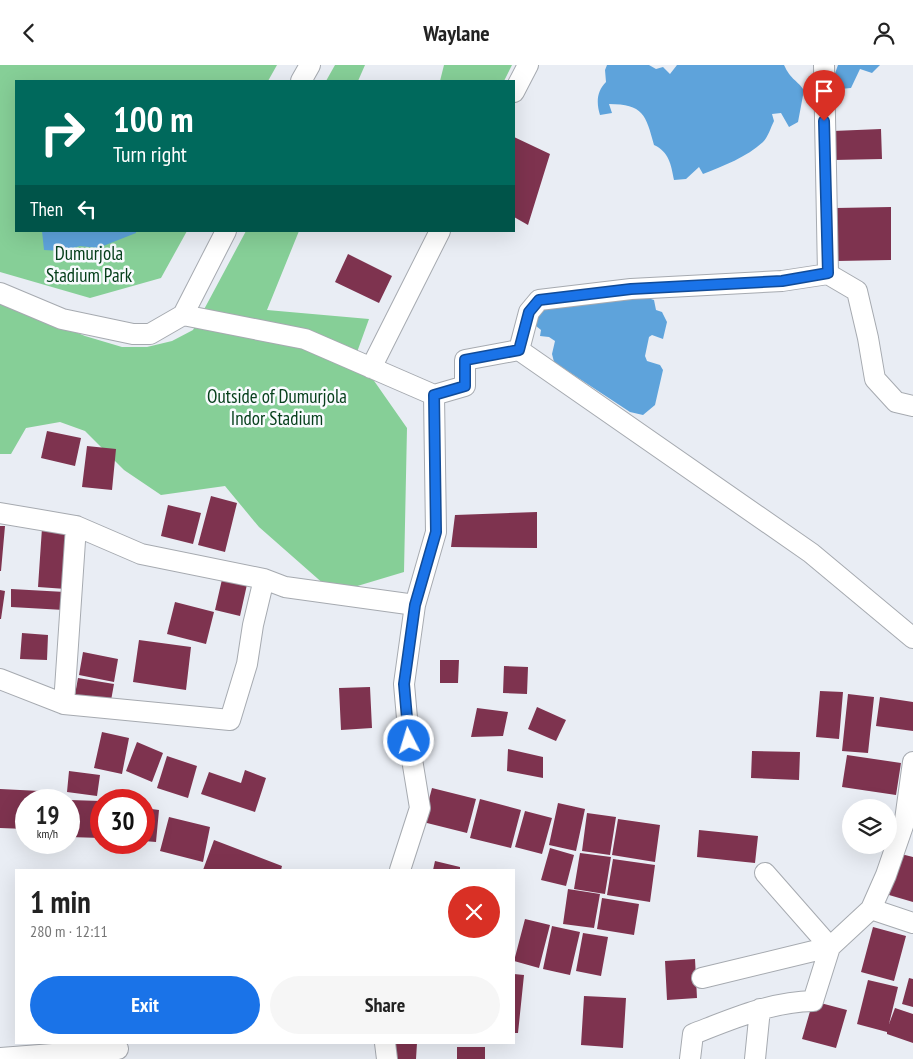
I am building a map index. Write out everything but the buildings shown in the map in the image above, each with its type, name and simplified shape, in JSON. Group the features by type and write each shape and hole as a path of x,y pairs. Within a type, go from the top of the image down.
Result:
{"street":[{"path":"302,80 310,65"},
{"path":"515,90 528,65"},
{"path":"824,65 828,273"},
{"path":"0,293 62,319 133,334 150,334 183,315 225,232"},
{"path":"371,368 439,232"},
{"path":"519,350 529,312 539,300 631,289 782,281 828,273 857,291 875,379 896,401 913,406"},
{"path":"183,315 305,339 434,395 465,386 465,360 519,350 811,553 913,637"},
{"path":"400,869 420,809 409,741 404,684 415,605 436,532 434,395"},
{"path":"0,513 76,526 141,554 264,579 285,587 415,605"},
{"path":"64,705 76,526"},
{"path":"0,679 64,705 230,720 247,664 253,625 264,579"},
{"path":"690,1059 693,1034 760,1009 788,1002 813,1001 830,947 870,909 886,875 905,820 913,761"},
{"path":"765,873 830,947"},
{"path":"870,909 913,923"},
{"path":"702,978 830,947"},
{"path":"755,1059 760,1009"},
{"path":"385,1044 387,1059"},
{"path":"0,1058 118,1050"}],"green space":[{"name":"Dumurjola Stadium Park","path":"0,65 277,65 269,80 15,80 15,232 186,232 161,278 90,298 0,272"},
{"path":"335,65 365,65 358,80 327,80"},
{"path":"444,65 512,65 504,80 440,80"},
{"name":"Outside of Dumurjola Indor Stadium","path":"245,232 299,232 267,310 369,319 356,355 407,428 404,572 334,593 259,527 225,486 161,495 124,470 85,431 60,422 26,428 11,454 0,454 0,300 85,336 122,347 147,347 172,341 193,330"}],"water":[{"path":"607,65 649,65 656,69 663,67 670,74 677,65 784,65 786,70 804,90 798,122 789,127 781,113 772,114 774,121 766,137 763,142 750,152 703,174 699,167 686,179 674,180 668,159 663,151 654,145 648,126 641,113 629,106 609,104 612,113 600,115 598,97 606,82 605,70"},
{"path":"838,65 880,65 872,73 860,69 851,88 829,90"},
{"path":"42,232 136,232 98,248 80,246 63,251 44,250"},
{"path":"645,294 648,298 654,300 656,310 662,312 667,322 663,339 652,335 649,337 645,356 647,361 660,365 663,370 655,405 643,415 630,412 554,362 552,354 555,341 549,337 540,336 541,330 531,322 548,305"}],"route":[{"path":"409,741 404,684 415,605 436,532 434,395 465,386 465,360 490,357 519,350 529,312 539,300 631,289 782,281 828,273 824,121"}]}
